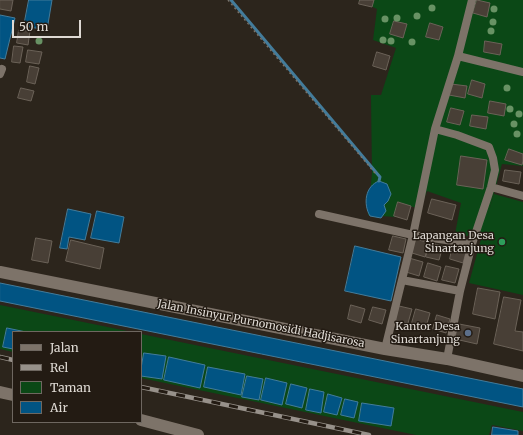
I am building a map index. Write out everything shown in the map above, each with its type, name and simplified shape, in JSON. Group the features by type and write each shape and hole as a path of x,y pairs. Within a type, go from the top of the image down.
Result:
{"street":[{"path":"385,349 413,234 435,129 458,56 472,0"},
{"path":"458,56 523,72"},
{"path":"435,129 490,147 495,170 491,187 472,244 460,291 447,359"},
{"path":"491,187 523,196"},
{"path":"319,214 413,234 472,244"},
{"name":"Jalan Insinyur Purnomosidi Hadjisarosa","path":"0,272 385,349 447,359 523,376"},
{"path":"402,280 460,291"},
{"path":"0,392 12,395"},
{"path":"142,420 198,435"}],"path":[{"path":"228,0 375,173"}],"green space":[{"path":"358,0 523,0 523,166 502,164 487,218 494,194 523,202 523,295 469,283 483,232 454,239 461,203 427,191 420,209 403,204 395,217 368,215 372,173 371,95 381,95 396,48 373,40 377,9"},
{"path":"0,305 127,331 12,331 12,352 0,349"},
{"path":"142,334 523,412 523,431 492,425 489,435 416,435 142,378"}],"water":[{"path":"29,0 52,0 47,30 24,26"},
{"path":"0,15 15,18 5,59 0,58"},
{"path":"379,181 387,184 391,194 388,201 384,205 386,211 381,218 370,216 366,206 368,191 374,183"},
{"path":"68,209 91,214 85,240 69,237 67,249 60,248"},
{"path":"97,211 124,217 119,243 91,238"},
{"path":"355,246 401,257 391,301 345,291"},
{"path":"0,283 523,389 523,407 0,301"},
{"path":"7,328 21,331 12,331 12,349 3,347"},
{"path":"144,353 166,356 162,379 142,376"},
{"path":"169,357 205,365 200,388 164,380"},
{"path":"208,367 245,374 241,395 204,387"},
{"path":"247,376 263,379 259,400 242,397"},
{"path":"266,378 287,383 282,405 261,400"},
{"path":"291,384 307,388 302,408 286,404"},
{"path":"310,389 324,392 321,413 306,410"},
{"path":"328,394 342,398 337,415 324,412"},
{"path":"345,399 358,402 354,418 341,415"},
{"path":"362,403 394,408 391,426 359,421"},
{"path":"493,427 518,431 518,435 492,435"}],"building":[{"path":"0,0 13,0 11,11 0,9"},
{"path":"360,0 374,0 372,7 359,4"},
{"path":"477,0 490,3 487,17 473,13"},
{"path":"394,21 407,24 403,38 390,34"},
{"path":"430,23 443,27 439,40 426,37"},
{"path":"19,30 30,31 28,45 17,43"},
{"path":"485,41 502,44 500,55 484,52"},
{"path":"14,46 23,47 20,63 12,62"},
{"path":"28,50 42,52 39,64 26,62"},
{"path":"377,52 390,56 386,70 373,66"},
{"path":"30,66 39,68 35,84 27,82"},
{"path":"472,80 485,84 482,98 468,94"},
{"path":"451,84 467,86 465,98 449,95"},
{"path":"21,88 34,91 31,101 18,98"},
{"path":"490,101 506,104 504,116 488,113"},
{"path":"451,108 464,111 460,125 447,122"},
{"path":"472,115 488,117 486,129 470,126"},
{"path":"509,149 523,154 522,165 505,160"},
{"path":"461,156 487,160 483,189 457,185"},
{"path":"505,170 521,172 519,184 503,181"},
{"path":"432,199 456,205 452,220 428,213"},
{"path":"398,202 411,206 407,220 394,216"},
{"path":"393,236 406,239 403,253 389,250"},
{"path":"36,238 52,241 48,263 32,260"},
{"path":"416,239 429,243 425,257 412,253"},
{"path":"71,240 104,248 100,269 66,261"},
{"path":"430,243 443,246 439,260 426,257"},
{"path":"453,245 467,249 463,263 450,259"},
{"path":"409,258 423,262 419,276 406,272"},
{"path":"428,263 441,267 437,281 424,277"},
{"path":"446,266 459,269 455,283 442,280"},
{"path":"478,288 500,292 495,319 473,314"},
{"path":"504,297 521,300 515,331 523,332 523,351 494,344"},
{"path":"351,305 365,309 361,323 348,319"},
{"path":"399,306 412,309 408,323 395,320"},
{"path":"373,307 386,310 382,324 369,320"},
{"path":"416,309 430,313 426,327 412,323"},
{"path":"437,315 450,319 446,333 433,329"},
{"name":"Kantor Desa Sinartanjung","path":"459,324 480,328 477,344 455,339"}],"waterway":[{"path":"231,0 380,177 379,181"}],"railway":[{"path":"0,357 12,360"},
{"path":"142,387 369,435"}],"place":[{"name":"Lapangan Desa Sinartanjung","path":"502,242"},
{"name":"Kantor Desa Sinartanjung","path":"468,333"}]}
